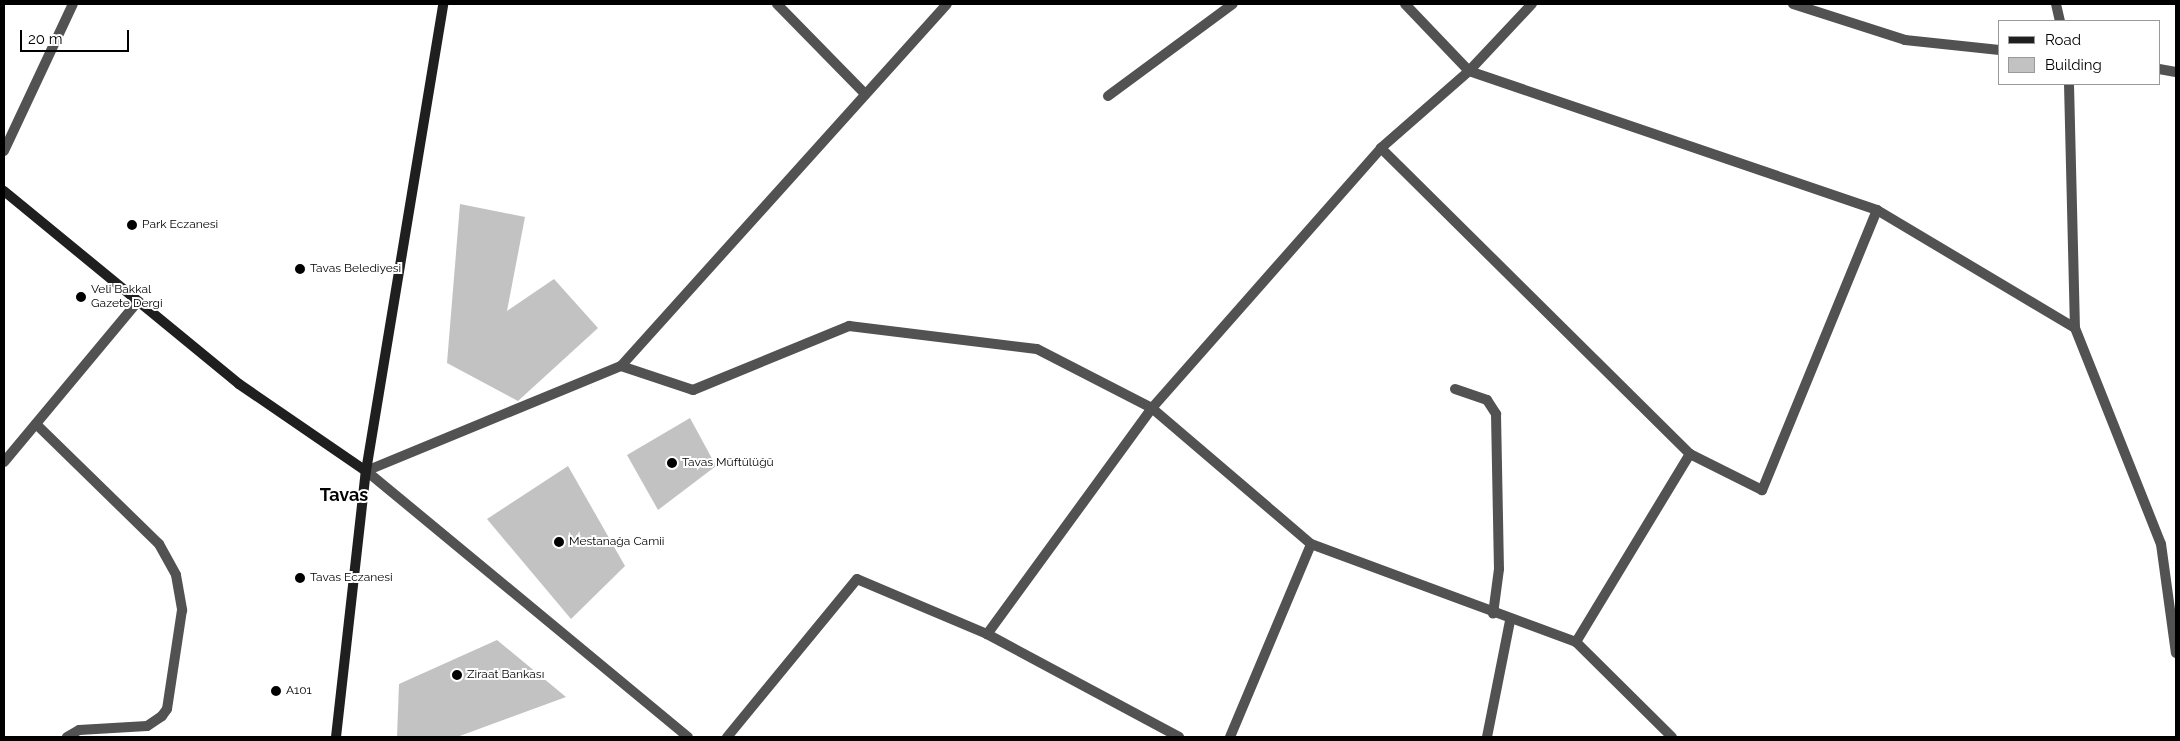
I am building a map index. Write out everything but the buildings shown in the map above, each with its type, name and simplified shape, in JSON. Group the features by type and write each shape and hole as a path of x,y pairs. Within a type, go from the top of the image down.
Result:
{"main road":[{"path":"336,737 366,472 443,4"},
{"path":"4,190 239,384 366,472"}],"street":[{"path":"4,151 72,4"},
{"path":"777,4 866,94"},
{"path":"688,737 366,472 621,366 947,4"},
{"path":"1108,96 1233,4"},
{"path":"1405,4 1469,71 1877,210 2075,328"},
{"path":"988,634 1152,408 1381,148 1469,71 1532,4"},
{"path":"1793,4 1904,40 1998,50"},
{"path":"2056,4 2060,20"},
{"path":"2160,69 2176,72"},
{"path":"2070,85 2075,328 2161,544 2176,653"},
{"path":"1381,148 1690,454 1762,490 1877,210"},
{"path":"4,462 138,301"},
{"path":"621,366 694,390 849,326 1038,349 1152,408 1311,544 1510,621 1576,642 1672,737"},
{"path":"1455,389 1487,400 1496,414 1500,569 1493,614"},
{"path":"36,424 159,544 176,575 182,610 167,709 162,716 148,726 79,730 67,737"},
{"path":"1576,642 1690,454"},
{"path":"1230,737 1311,544"},
{"path":"727,737 858,579 988,634 1180,737"},
{"path":"1487,737 1510,621"}],"place":[{"name":"Park Eczanesi","path":"132,225"},
{"name":"Tavas Belediyesi","path":"300,269"},
{"name":"Veli Bakkal Gazete Dergi","path":"81,297"},
{"name":"Tavas Müftülüğü","path":"672,463"},
{"name":"Mestanağa Camii","path":"559,542"},
{"name":"Tavas Eczanesi","path":"300,578"},
{"name":"Ziraat Bankası","path":"457,675"},
{"name":"A101","path":"276,691"}],"district":[{"name":"Tavas","path":"344,495"}]}
